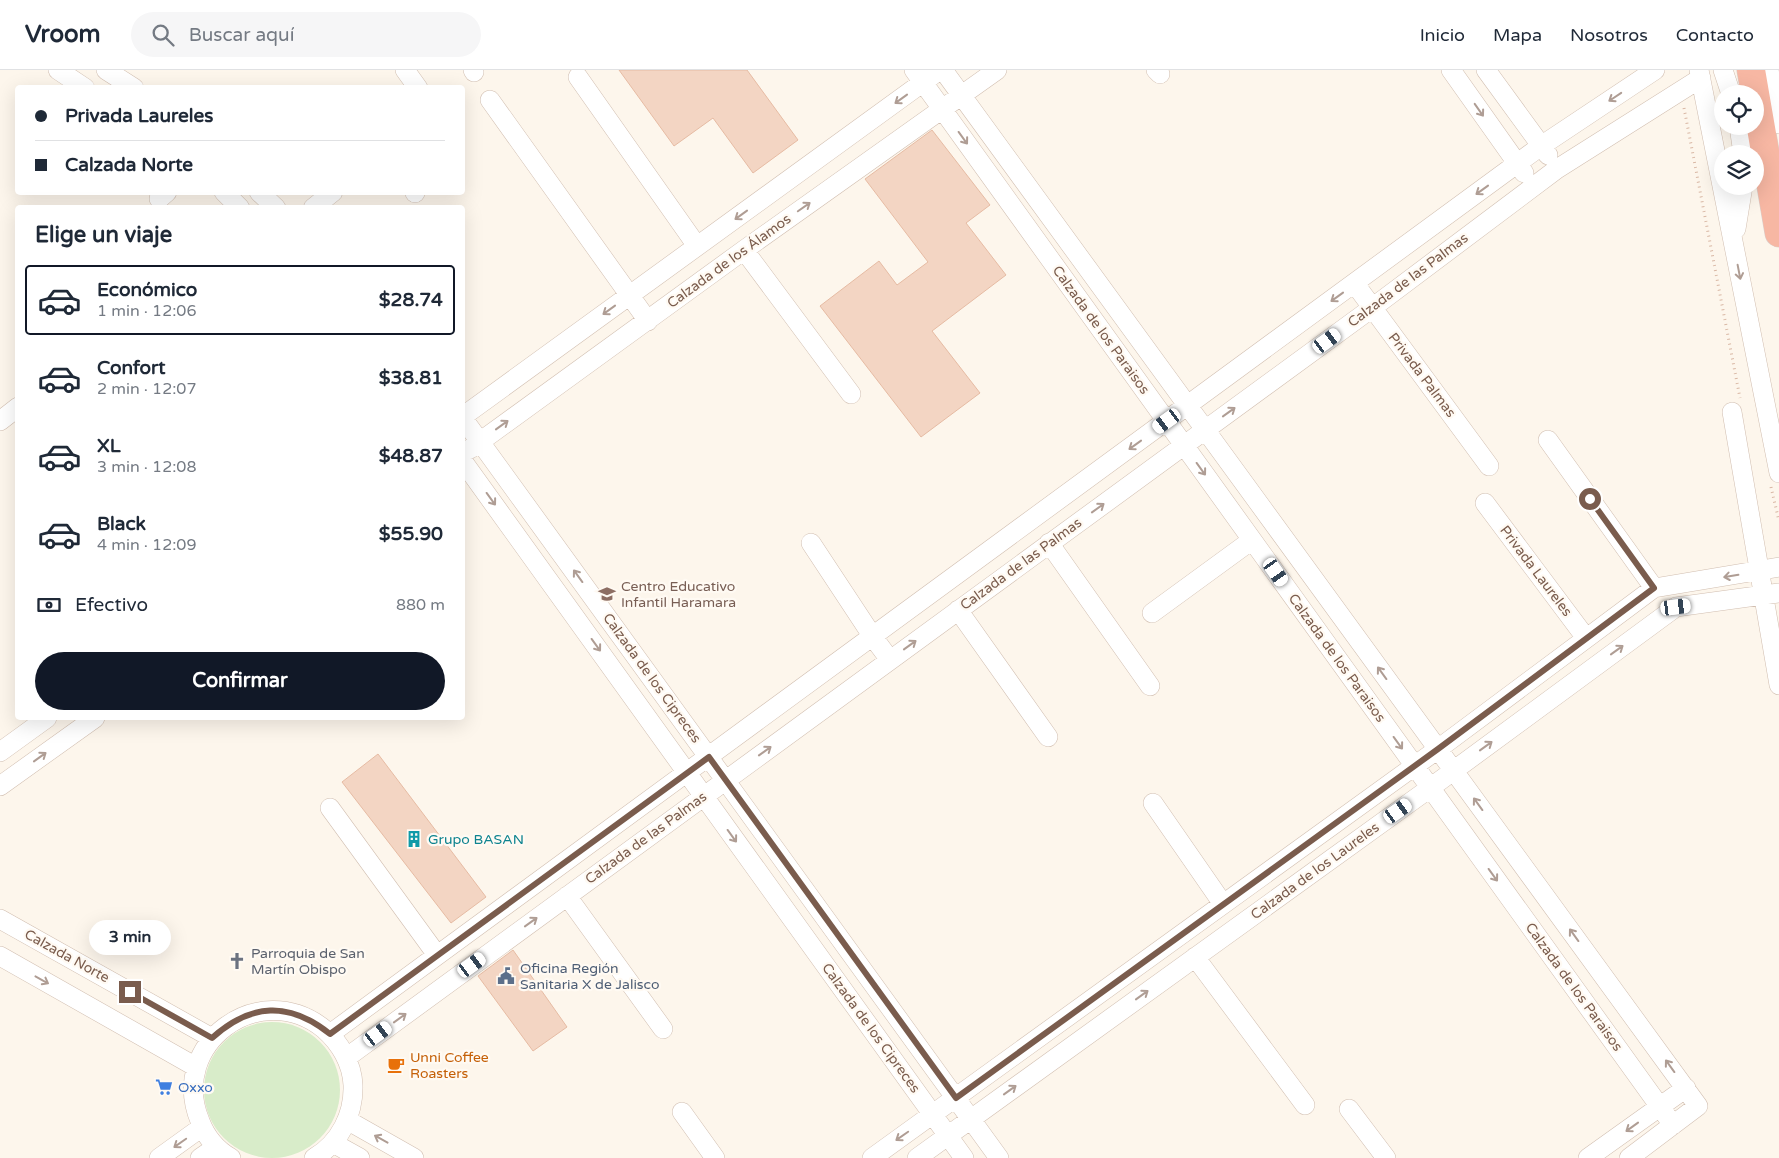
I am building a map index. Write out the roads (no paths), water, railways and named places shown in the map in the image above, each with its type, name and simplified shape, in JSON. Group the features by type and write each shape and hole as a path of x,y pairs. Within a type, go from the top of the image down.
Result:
{"highway":[{"path":"1751,70 1779,233"}],"street":[{"path":"58,70 80,85"},
{"path":"106,70 129,85"},
{"path":"405,70 416,85"},
{"path":"465,415 697,246 919,76 942,70"},
{"name":"Calzada de los Paraisos","path":"919,76 1673,1125 1698,1106 1686,1088 942,70"},
{"name":"Calzada de los Álamos","path":"465,452 997,70"},
{"path":"1451,70 1533,187"},
{"path":"1486,70 1557,169"},
{"name":"Calzada de las Palmas","path":"330,1034 1541,146 1655,70"},
{"path":"1724,70 1728,85"},
{"path":"1768,70 1779,124"},
{"path":"1700,74 1779,473"},
{"name":"Calzada de las Palmas","path":"346,1058 1372,308 1557,169 1681,91 1700,74"},
{"path":"578,77 697,246"},
{"path":"490,100 648,320"},
{"path":"227,195 237,205"},
{"path":"262,195 273,205"},
{"path":"316,205 329,195"},
{"path":"1734,243 1742,195"},
{"path":"744,250 851,394"},
{"name":"Privada Palmas","path":"1355,284 1489,466"},
{"path":"0,421 15,409"},
{"path":"1737,409 1759,572 1772,595 1779,686"},
{"name":"Calzada de los Cipreces","path":"465,421 999,1158"},
{"path":"1548,440 1654,588"},
{"name":"Calzada de los Cipreces","path":"465,464 964,1158"},
{"name":"Privada Laureles","path":"1485,503 1586,638"},
{"path":"1152,613 1252,540"},
{"path":"811,543 890,660"},
{"path":"1049,543 1150,686"},
{"name":"Calzada de los Laureles","path":"872,1158 1438,749 1654,588 1759,572 1779,567"},
{"name":"Calzada de los Laureles","path":"917,1158 1430,788 1676,607 1772,595"},
{"path":"958,610 1048,737"},
{"path":"0,752 44,720"},
{"path":"0,786 92,720"},
{"path":"1153,803 1223,904"},
{"path":"330,808 437,955"},
{"path":"1253,882 1270,903"},
{"path":"566,896 663,1029"},
{"name":"Calzada Norte","path":"0,919 212,1038"},
{"path":"0,956 196,1067"},
{"path":"1195,957 1305,1105"},
{"path":"231,1158 216,1146 202,1127 196,1113 193,1098 193,1082 196,1067 212,1038 226,1025 242,1016 261,1011 280,1010 298,1014 315,1022 330,1034 339,1045 351,1070 353,1095 347,1120 333,1143 314,1158"},
{"path":"1588,1158 1686,1088"},
{"path":"1349,1109 1386,1158"},
{"path":"682,1112 715,1158"},
{"path":"347,1120 414,1158"},
{"path":"1635,1156 1673,1125"},
{"path":"159,1158 202,1127"},
{"path":"333,1143 360,1158"},
{"path":"200,1158 216,1146"}],"place":[{"name":"Centro Educativo Infantil Haramara","path":"607,594"},
{"name":"Grupo BASAN","path":"414,839"},
{"name":"Parroquia de San Martín Obispo","path":"237,961"},
{"name":"Oficina Región Sanitaria X de Jalisco","path":"506,976"},
{"name":"Unni Coffee Roasters","path":"396,1065"},
{"name":"Oxxo","path":"164,1087"}]}
